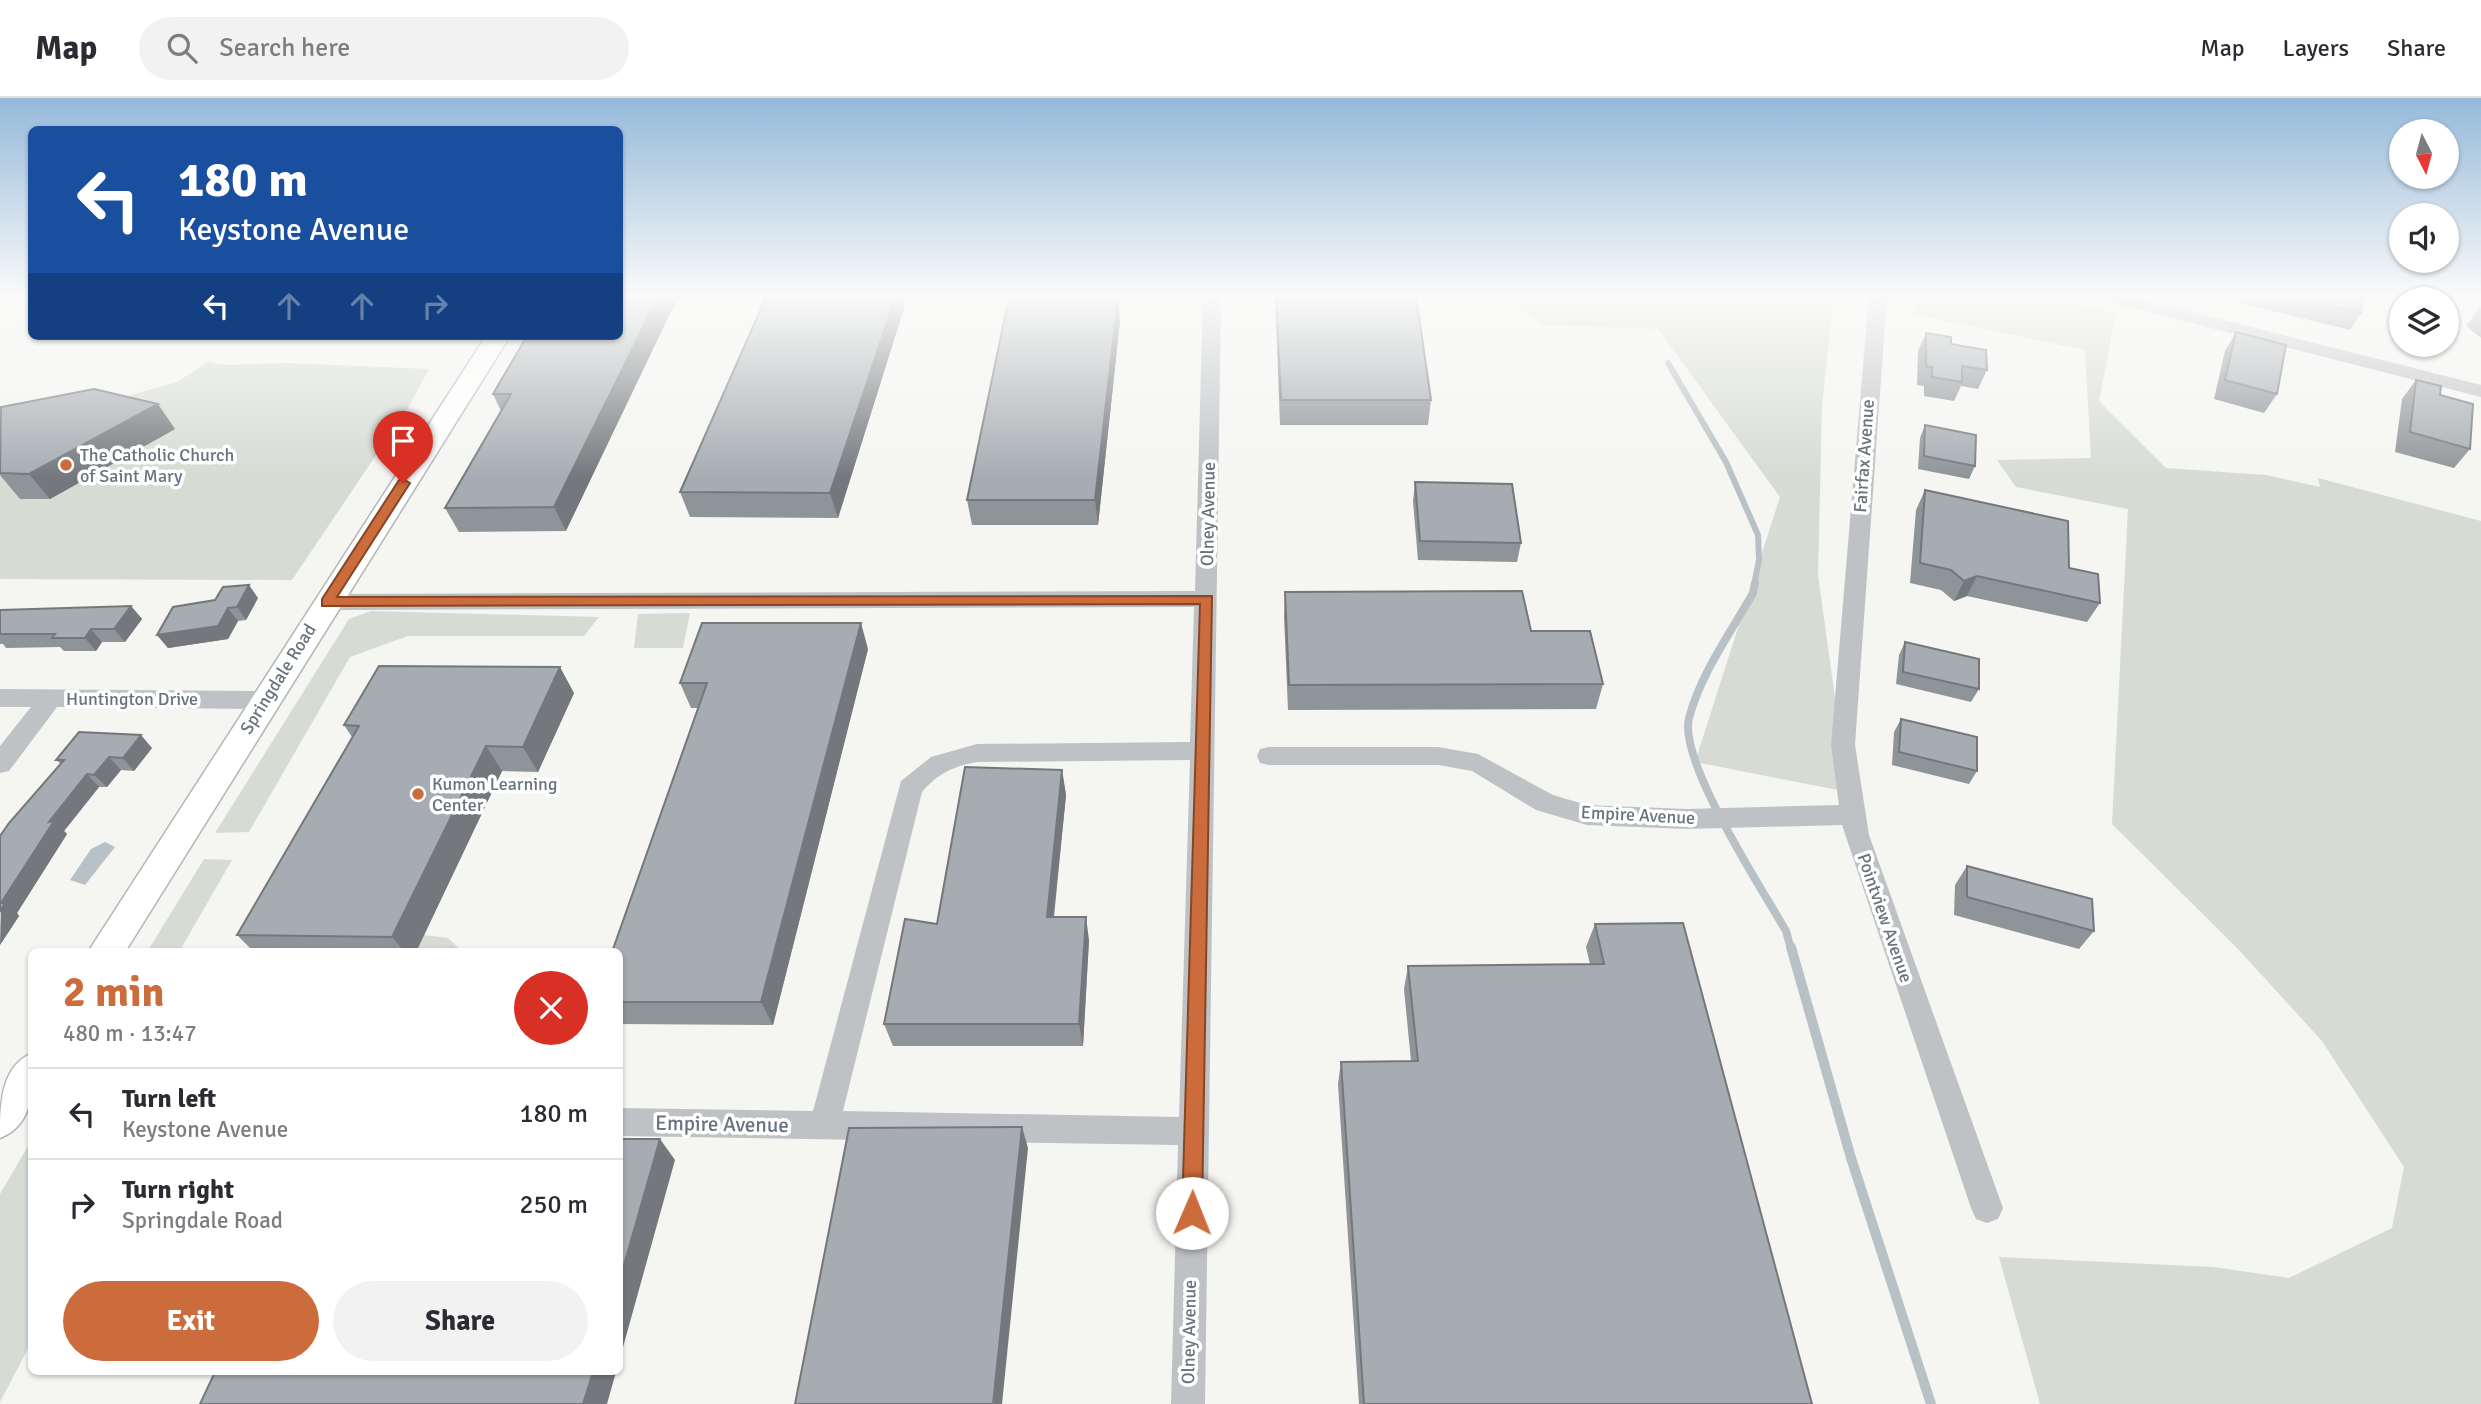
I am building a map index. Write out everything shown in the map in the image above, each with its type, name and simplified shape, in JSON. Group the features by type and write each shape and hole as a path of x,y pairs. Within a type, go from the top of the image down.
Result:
{"main road":[{"name":"Springdale Road","path":"109,948 485,356"},
{"path":"12,1115 28,1079"}],"street":[{"name":"Olney Avenue","path":"1188,1404 1211,356"},
{"name":"Fairfax Avenue","path":"1852,618 1873,356"},
{"path":"2343,356 2481,391"},
{"path":"327,602 1207,599"},
{"name":"Pointview Avenue","path":"1852,618 1843,745 1851,816 1987,1208"},
{"name":"Huntington Drive","path":"0,698 264,700"},
{"path":"0,764 50,699"},
{"path":"825,1124 910,788 922,773 960,755 977,753 1203,751"},
{"name":"Empire Avenue","path":"1269,756 1438,756 1478,763 1545,803 1587,815 1687,819 1851,816"},
{"name":"Empire Avenue","path":"623,1122 1194,1131"}],"shaded area":[{"path":"1678,356 1827,356 1822,405 1818,575 1848,792 1695,762 1780,497"},
{"path":"2085,356 2108,356 2099,401 2166,468 2266,475 2320,487 2318,478 2481,521 2481,1404 2040,1404 1999,1257 2213,1267 2289,1278 2392,1228 2404,1167 2322,1041 2238,949 2112,824 2128,509 2016,487 1997,460 2091,458"},
{"path":"208,362 226,365 286,363 429,369 409,406 292,580 0,579 0,406 95,405 177,382"},
{"path":"371,611 599,617 584,636 408,636 350,657 249,832 215,833 349,619"},
{"path":"690,613 683,648 634,648 638,614"},
{"path":"105,842 115,847 85,885 70,880 91,849"},
{"path":"204,859 232,860 181,948 149,948"},
{"path":"424,935 448,938 459,948 418,948"},
{"path":"28,1146 28,1349 0,1402 0,1194"}],"building":[{"path":"515,356 629,356 554,507 445,508 511,394 493,394"},
{"path":"740,356 876,356 830,493 680,492"},
{"path":"997,356 1111,356 1095,500 967,500"},
{"path":"1279,356 1425,356 1431,400 1281,400"},
{"path":"1926,356 1986,356 1987,370 1962,366 1962,382 1932,377 1932,367 1926,366"},
{"path":"2231,356 2284,356 2277,394 2225,380"},
{"path":"2416,380 2441,386 2440,395 2473,404 2470,449 2410,432"},
{"path":"94,389 158,404 29,474 0,473 1,407"},
{"path":"1925,425 1976,435 1975,466 1924,456"},
{"path":"1415,482 1512,484 1521,543 1420,541"},
{"path":"1925,490 2068,521 2069,568 2098,574 2100,603 1977,576 1964,581 1951,570 1920,563"},
{"path":"249,585 237,607 228,608 218,626 157,635 173,607 215,600 223,587"},
{"path":"1522,591 1531,631 1590,631 1603,684 1289,685 1285,592"},
{"path":"131,606 114,629 91,629 85,638 52,638 55,634 0,634 0,610"},
{"path":"702,623 861,623 761,1002 623,1002 623,948 613,948 707,683 680,683"},
{"path":"1905,642 1979,659 1979,689 1903,672"},
{"path":"379,666 560,667 523,747 486,746 392,937 237,935 359,726 344,725"},
{"path":"1901,719 1977,737 1977,771 1899,752"},
{"path":"79,732 141,735 123,758 109,757 94,775 87,774 49,822 54,821 1,903 5,903 0,911 0,836 64,760 56,760"},
{"path":"965,767 1062,770 1047,917 1086,917 1079,1024 884,1024 905,919 937,924"},
{"path":"1967,866 2092,899 2094,931 1967,897"},
{"path":"1683,923 1812,1404 1364,1404 1341,1062 1418,1061 1408,966 1604,964 1595,924"},
{"path":"1022,1127 993,1404 795,1404 849,1128"},
{"path":"623,1139 660,1139 623,1268"},
{"path":"214,1375 592,1375 583,1404 200,1404"}],"waterway":[{"path":"1668,363 1726,462 1758,535 1759,560 1754,585"},
{"path":"1755,583 1753,593 1717,653 1694,701 1689,718 1689,738 1696,764 1724,825 1786,931 1791,949"},
{"path":"1791,947 1851,1158 1931,1404"}],"place":[{"name":"The Catholic Church of Saint Mary","path":"66,465"},
{"name":"Kumon Learning Center","path":"418,794"}],"route":[{"path":"403,483 327,602 1207,599 1192,1213"}]}
